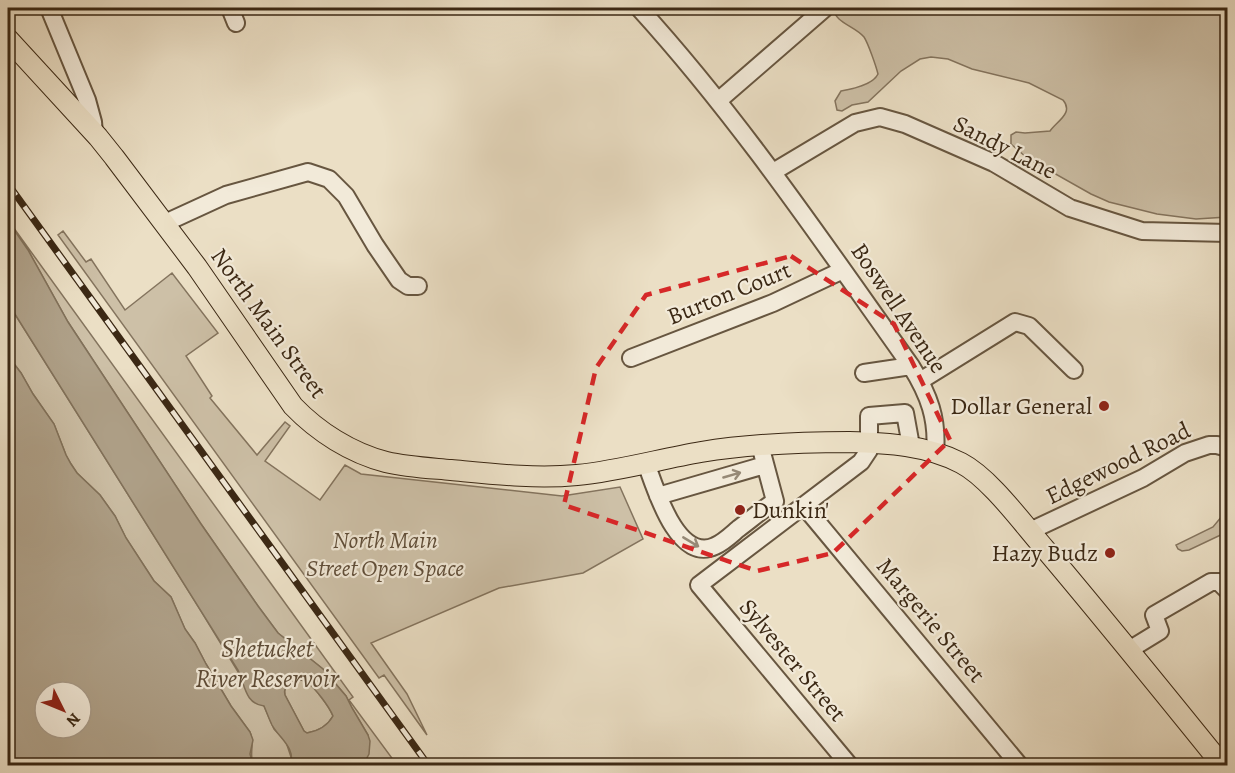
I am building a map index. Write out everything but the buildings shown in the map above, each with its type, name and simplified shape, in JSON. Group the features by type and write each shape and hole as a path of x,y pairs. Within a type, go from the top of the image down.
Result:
{"main road":[{"name":"North Main Street","path":"8,39 94,133 165,223 293,406 315,426 346,446 370,457 399,465 510,475 548,476 577,475 699,452 801,442 900,444 935,453"},
{"path":"935,453 963,464 994,491 1030,531 1223,765"}],"street":[{"path":"49,8 87,100 94,133"},
{"name":"Boswell Avenue","path":"639,8 718,101 773,172 918,378 936,424 935,453"},
{"path":"718,101 824,9"},
{"name":"Sandy Lane","path":"773,172 855,123 880,117 905,124 994,163 1070,208 1142,231 1227,234"},
{"path":"165,223 226,195 308,172 329,179 346,196 399,280 408,286 418,286"},
{"name":"Burton Court","path":"631,358 773,303 843,270"},
{"path":"864,373 918,378 1015,322 1029,326 1074,370"},
{"path":"911,446 905,413 918,378"},
{"path":"804,506 861,462 869,450 869,416 905,413"},
{"path":"646,463 664,512 686,542 705,548 724,540 775,501 760,445"},
{"name":"Edgewood Road","path":"1030,531 1143,478 1185,453 1209,445 1227,448"},
{"path":"658,496 765,465"},
{"name":"Sylvester Street","path":"804,506 699,585 850,765"},
{"name":"Margerie Street","path":"804,506 1020,765"},
{"path":"1129,650 1160,631 1154,615 1210,582 1219,582 1227,591"}],"highlighted area":[{"path":"791,256 894,324 950,440 833,553 757,571 564,505 596,368 646,295"}],"green space":[{"path":"833,8 1227,8 1227,217 1196,219 1157,214 1109,202 1027,158 1011,144 1011,135 1016,132 1050,131 1066,113 1067,109 1063,100 1029,83 972,69 948,59 931,57 920,59 901,71 868,102 852,105 842,111 837,110 835,101 841,91 867,84 878,74 864,37 841,21"},
{"path":"8,220 353,697 349,700 397,765 363,765 367,760 368,735 346,696 323,669 278,633 258,606 68,322 28,250"},
{"name":"North Main Street Open Space","path":"63,231 86,262 91,259 125,310 172,273 218,333 186,356 212,396 210,398 257,455 285,422 290,426 265,461 320,500 345,465 361,474 562,496 620,487 643,539 583,573 499,588 371,643 407,694 427,735 384,675 379,678 58,235"},
{"path":"8,303 243,680 264,706 274,729 286,742 292,760 291,765 253,765 250,732 231,706 185,629 171,597 154,581 100,495 77,473 66,455 54,424 8,356"},
{"path":"1227,510 1227,532 1189,550 1178,549 1176,545 1213,527"},
{"path":"296,680 307,682 325,702 333,716 315,731 307,733 304,731 285,695 287,685"}],"water":[{"name":"Shetucket River Reservoir","path":"8,221 28,250 68,322 258,606 278,633 323,669 346,696 370,741 369,754 363,765 291,765 289,748 272,725 264,706 249,698 238,670 8,303","holes":["298,680 305,681 314,688 333,716 315,731 307,733 304,731 285,695 287,685"]},
{"name":"Shetucket River Reservoir","path":"8,356 54,424 66,455 77,473 100,495 154,581 171,597 185,629 231,706 250,732 253,740 250,754 253,765 8,765"}],"railway":[{"path":"8,184 429,766"}],"place":[{"name":"Dollar General","path":"1104,406"},
{"name":"Dunkin'","path":"740,510"},
{"name":"Hazy Budz","path":"1110,553"}]}
